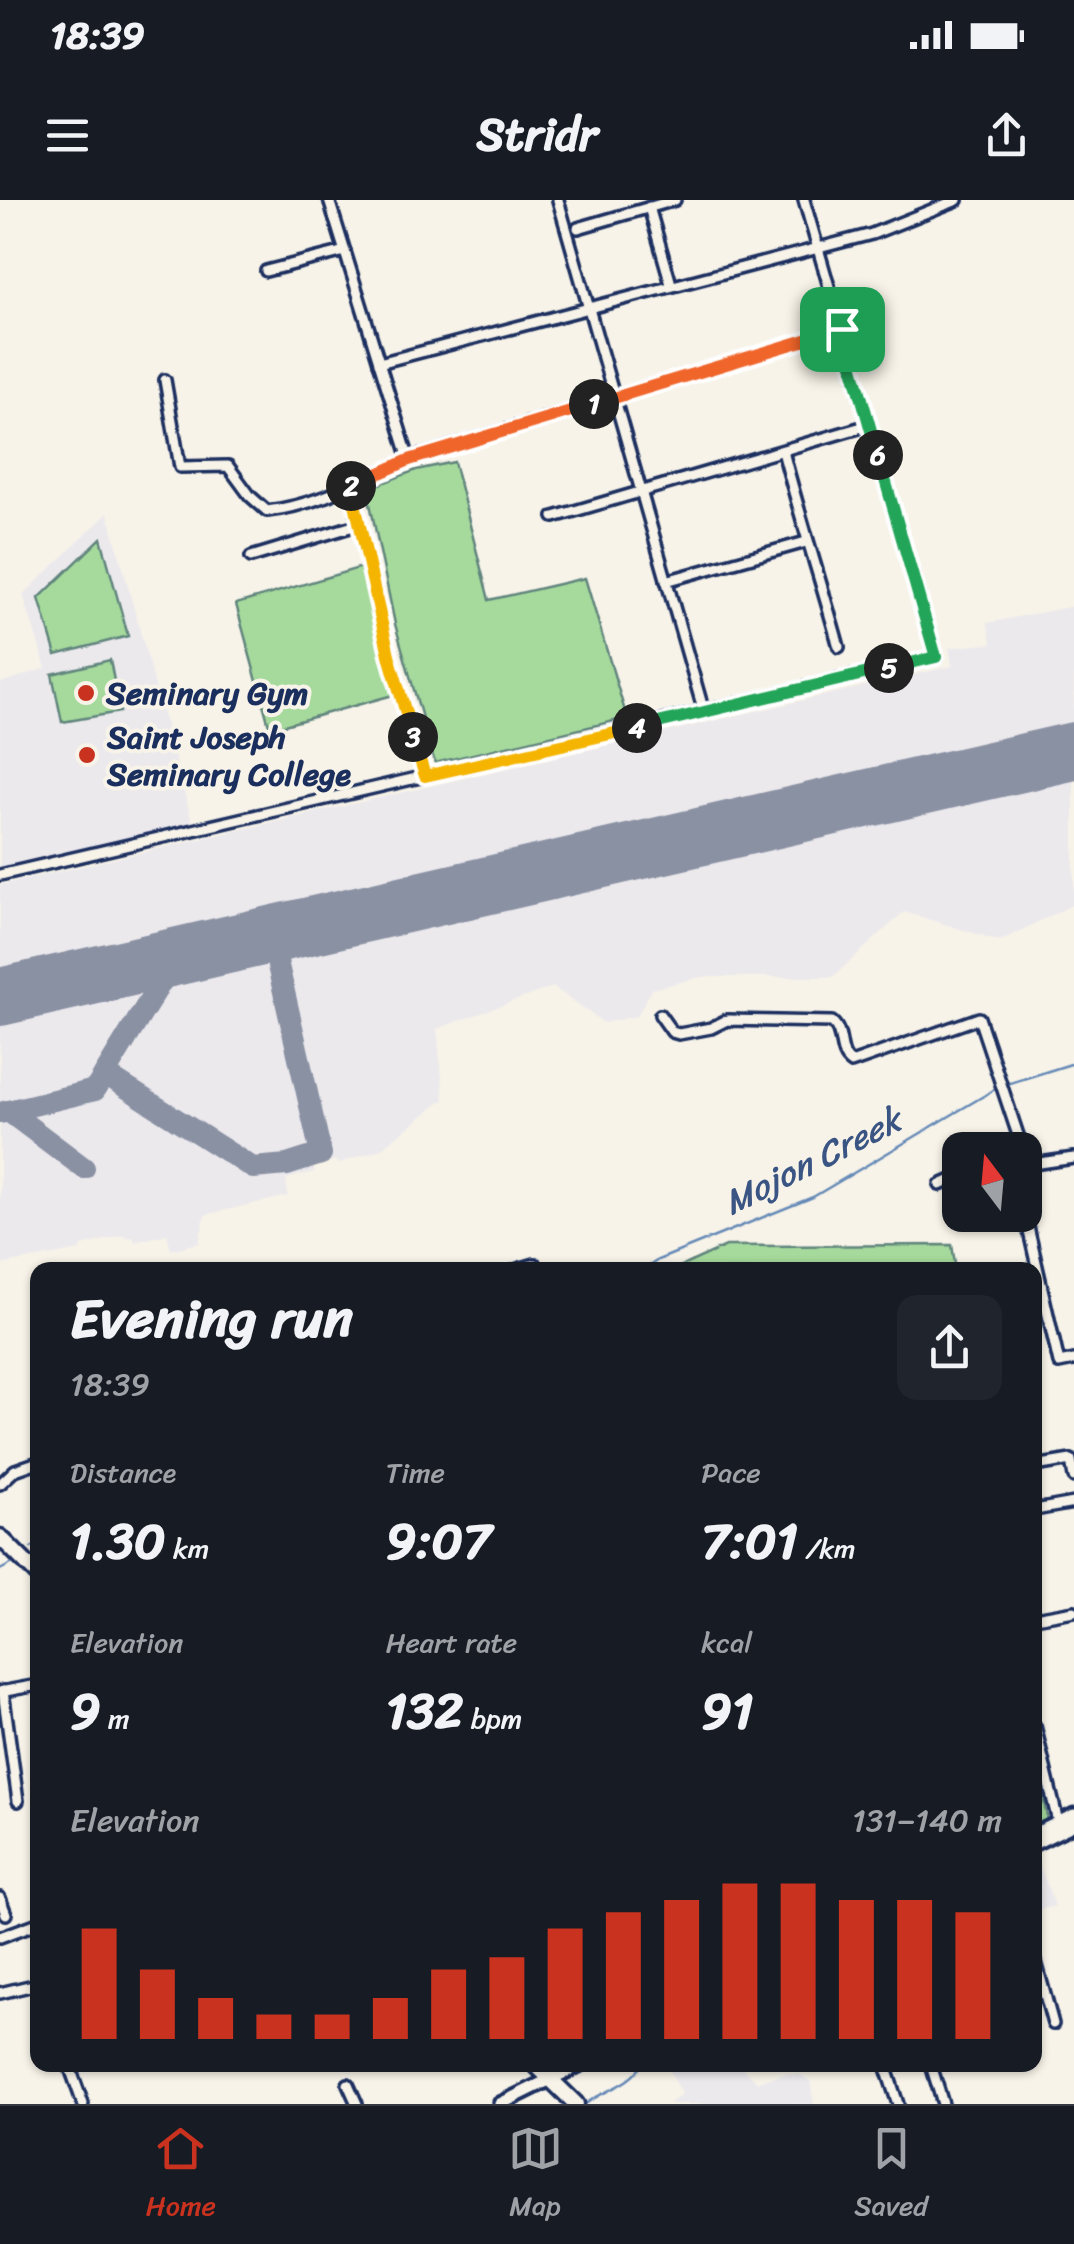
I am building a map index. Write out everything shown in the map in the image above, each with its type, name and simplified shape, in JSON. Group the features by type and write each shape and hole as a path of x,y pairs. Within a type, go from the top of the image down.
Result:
{"highway":[{"path":"0,1537 30,1568"},
{"path":"543,2072 576,2104"}],"main road":[{"path":"1042,1838 1074,1815"},
{"path":"1042,1832 1074,1824"},
{"path":"500,2104 564,2072"}],"street":[{"path":"329,200 409,460"},
{"path":"558,200 704,712"},
{"path":"578,228 674,200"},
{"path":"0,876 936,657 804,200"},
{"path":"379,363 872,234 957,200"},
{"path":"649,208 670,284"},
{"path":"266,271 345,251"},
{"path":"165,380 180,467 228,466 250,496 268,511 324,499 409,460 842,329"},
{"path":"554,517 869,425"},
{"path":"783,451 838,647"},
{"path":"350,484 390,659 425,776"},
{"path":"251,557 360,524"},
{"path":"666,581 806,542"},
{"path":"660,1016 678,1034 712,1028 727,1020 832,1022 838,1029 843,1054 851,1062 980,1018 1017,1132"},
{"path":"1042,1162 1074,1158"},
{"path":"1029,1232 1036,1262"},
{"path":"1042,1288 1059,1363 1074,1360"},
{"path":"1042,1465 1070,1460 1074,1477"},
{"path":"0,1484 15,1470 30,1465"},
{"path":"1042,1509 1074,1504"},
{"path":"1042,1617 1074,1611"},
{"path":"18,1801 2,1692 30,1687"},
{"path":"1042,1755 1059,1827"},
{"path":"0,1898 6,1914"},
{"path":"0,1936 30,1926"},
{"path":"1042,1985 1052,2024"},
{"path":"0,1994 30,1986"},
{"path":"72,2072 83,2104"},
{"path":"887,2072 898,2104"},
{"path":"932,2072 943,2104"},
{"path":"348,2084 358,2104"}],"shaded area":[{"name":"Saint Joseph Seminary College","path":"108,513 194,828 0,874 0,683 46,668 23,595"},
{"path":"1074,606 1074,904 1000,941 904,912 833,977 701,977 652,989 637,1016 604,1023 553,987 437,1029 444,1099 381,1149 338,1164 336,1160 313,1166 314,1172 286,1179 288,1196 205,1215 199,1243 171,1250 167,1234 135,1242 125,1235 82,1246 80,1250 0,1265 0,885 952,666 949,648 992,643 987,623"},
{"path":"1042,1872 1055,1906 1042,1909"},
{"path":"670,2072 747,2072 757,2082 785,2074 801,2075 810,2081 814,2104 669,2104 682,2094"}],"green space":[{"path":"454,462 489,600 585,578 627,718 435,763 395,624 367,489 416,470"},
{"path":"101,538 128,636 56,655 39,598"},
{"path":"362,567 393,695 270,729 236,604"},
{"name":"Seminary Gym","path":"110,660 120,712 62,722 52,674"},
{"path":"952,1245 955,1262 691,1262 726,1246"},
{"path":"1042,1792 1048,1822 1042,1825"}],"waterway":[{"name":"Mojon Creek","path":"1007,1084 1074,1063"},
{"name":"Mojon Creek","path":"655,1262 813,1197 997,1088"},
{"name":"Mojon Creek","path":"0,1570 15,1562"},
{"path":"587,2103 637,2072"}],"taxiway":[{"path":"105,1074 253,1168 287,1165 321,1154 271,935"},
{"path":"0,1113 95,1090 177,956"},
{"path":"8,1111 84,1168"}],"runway":[{"path":"0,997 1074,751"}],"place":[{"name":"Seminary Gym","path":"86,693"},
{"name":"Saint Joseph Seminary College","path":"87,755"}],"route":[{"path":"842,329 936,657 425,776 390,659 350,484 409,460 842,329"}]}
